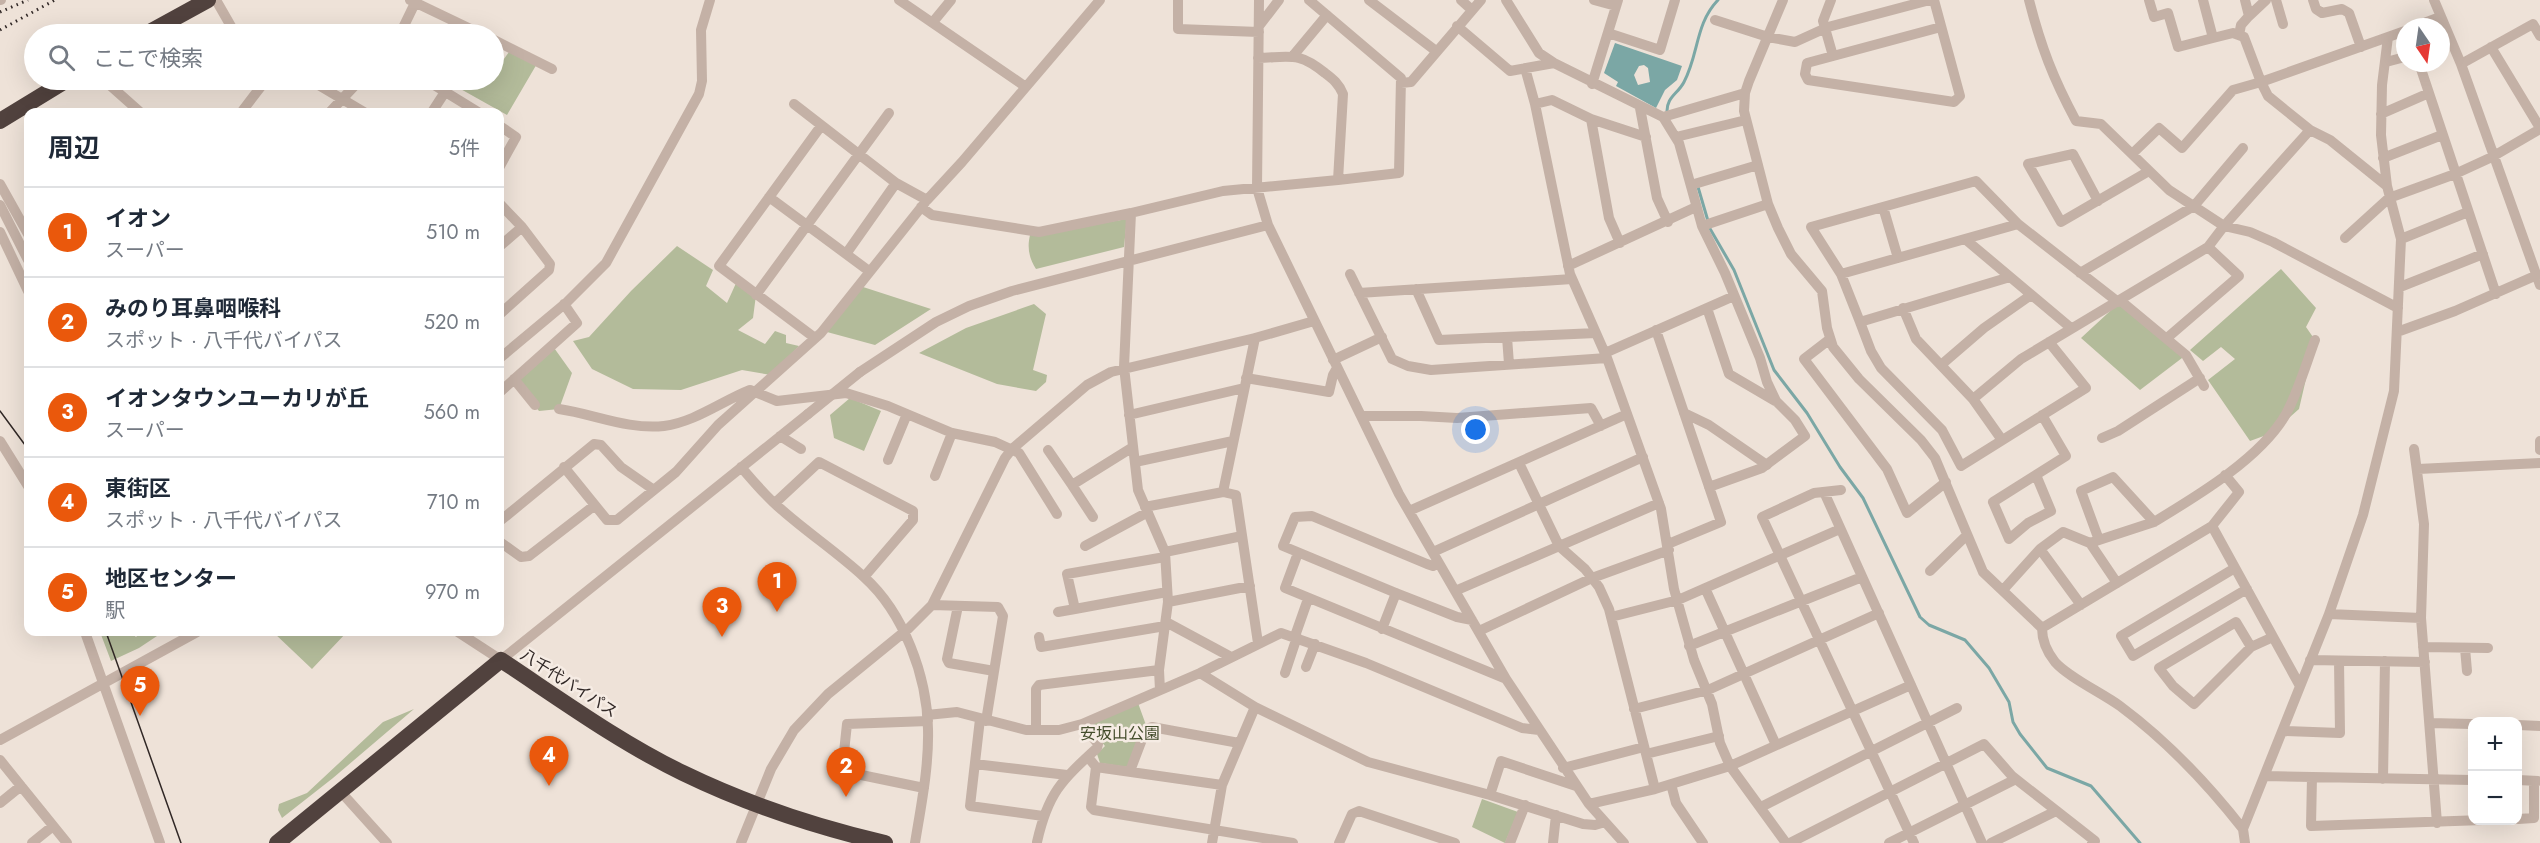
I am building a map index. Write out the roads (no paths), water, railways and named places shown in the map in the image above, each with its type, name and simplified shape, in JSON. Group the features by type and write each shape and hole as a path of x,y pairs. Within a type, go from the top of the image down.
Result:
{"highway":[{"path":"164,24 208,0"},
{"path":"0,121 51,90"},
{"name":"八千代バイパス","path":"278,843 501,660 624,741 683,773 757,805 854,836 885,843"}],"street":[{"path":"216,0 232,24"},
{"path":"504,355 564,304 606,263 699,94 702,81 701,30 710,0"},
{"path":"899,0 1026,87"},
{"path":"933,22 951,0"},
{"path":"564,467 607,520 617,520 676,472 718,425 756,392 771,375 815,338 924,203 1100,0"},
{"path":"1178,0 1178,28 1259,29"},
{"path":"1259,0 1257,188 1268,225 1409,511 1455,591 1506,679 1563,768 1589,804 1624,843"},
{"path":"1259,29 1279,0"},
{"path":"794,104 924,203 932,215 1039,232 1223,191 1399,173 1401,78 1309,0"},
{"path":"1369,0 1436,51"},
{"path":"1461,0 1472,10"},
{"path":"1401,83 1411,82 1481,0"},
{"path":"1506,0 1539,53 1592,84 1663,117 1676,137 1702,226 1734,296 1776,401"},
{"path":"1592,84 1617,3 1594,0"},
{"path":"1608,33 1660,50 1675,0"},
{"path":"1783,0 1745,93 1746,120 1768,204 1791,254 1822,291 1833,347 1859,379 1921,440 1935,458 1983,572 2042,628"},
{"path":"1831,0 1823,21 1833,56"},
{"path":"1715,20 1768,37 1795,42 1825,29 1932,0 1941,27 1960,96 1954,102 1808,80 1805,74 1807,63 1941,27"},
{"path":"2029,0 2053,78 2076,121 2101,124 2169,190 2224,226 2250,232 2272,242 2398,308"},
{"path":"2149,0 2154,17 2168,13 2178,47 2233,33 2244,37 2268,96 2310,130 2330,140 2386,186"},
{"path":"2203,0 2213,38"},
{"path":"2245,0 2249,16"},
{"path":"2239,35 2241,25 2266,0"},
{"path":"2276,0 2283,24"},
{"path":"2313,0 2316,9 2322,13 2342,9 2349,13 2361,47"},
{"path":"2434,0 2440,17"},
{"path":"404,24 413,1 460,24"},
{"path":"1292,57 1327,15"},
{"path":"2461,64 2533,24 2540,36"},
{"path":"1457,26 1510,71 1554,63"},
{"path":"2132,154 2159,128 2182,148 2233,90 2396,34"},
{"path":"2243,828 2266,776 2329,615 2362,514 2394,391 2401,239 2386,186 2383,158 2381,114 2388,37"},
{"path":"504,45 552,69"},
{"path":"2345,238 2389,198 2455,174 2492,157 2540,129 2491,47"},
{"path":"2397,332 2496,294 2538,273 2492,157 2461,64 2450,51"},
{"path":"1258,58 1308,59 1340,85 1343,94 1338,180"},
{"path":"2386,62 2396,59"},
{"path":"1525,69 1535,104 1568,266 1606,356 1659,503 1669,547 1674,589 1689,646 1708,690 1719,736 1730,766 1788,843 1984,744 1992,756 2016,779 2095,841 2092,843"},
{"path":"2422,72 2496,294"},
{"path":"115,90 136,108"},
{"path":"245,108 258,90"},
{"path":"327,90 358,108"},
{"path":"334,108 351,90"},
{"path":"442,90 471,108"},
{"path":"435,108 445,92"},
{"path":"1663,117 1745,93"},
{"path":"2381,114 2429,93"},
{"path":"1535,104 1552,100 1591,119 1646,137"},
{"path":"1640,108 1657,198 1668,222"},
{"path":"756,296 889,113"},
{"path":"1591,119 1609,218 1620,243"},
{"path":"1676,137 1746,120"},
{"path":"815,338 719,266 821,126"},
{"path":"504,128 516,136 504,158"},
{"path":"1973,399 2021,359 2208,247 2310,130"},
{"path":"2383,158 2442,135"},
{"path":"2080,273 2194,206 2243,148"},
{"path":"2098,201 2073,154 2028,164 2061,222 2098,201 2149,171"},
{"path":"1691,186 1758,165"},
{"path":"2049,342 2086,388 1961,466 1942,430 1881,368 1871,351 1841,274 1811,227 1976,181 2018,224 2167,338 2186,355 2202,382 2102,438"},
{"path":"846,254 896,183"},
{"path":"0,184 24,227"},
{"path":"769,197 869,271"},
{"path":"1702,226 1768,204"},
{"path":"0,205 24,252"},
{"path":"1568,266 1668,222 1696,207"},
{"path":"1883,207 1898,258"},
{"path":"504,208 522,227 550,264 549,270 504,310"},
{"path":"2401,239 2468,212"},
{"path":"1131,213 1124,367 1138,490 1165,555 1167,597 1160,690"},
{"path":"1841,274 2018,224"},
{"path":"464,636 501,660 860,372 936,322 969,306 1012,291 1268,225"},
{"path":"504,243 522,227"},
{"path":"0,232 24,283"},
{"path":"1965,239 2071,328"},
{"path":"2167,338 2239,276 2208,247"},
{"path":"2400,286 2483,254"},
{"path":"1350,274 1392,359 1408,366 1431,369 1606,356 1656,330 1734,296"},
{"path":"1860,322 2010,277"},
{"path":"1359,293 1572,279"},
{"path":"1416,289 1439,340 1596,333"},
{"path":"1941,365 1984,328 2031,295"},
{"path":"504,389 577,324 564,304"},
{"path":"1707,308 1729,374 1776,401 1795,420 1805,436 1767,465 1709,487"},
{"path":"1903,308 1916,339 1973,399 2002,440"},
{"path":"741,843 771,769 794,730 828,694 904,632 932,605 1005,458 1012,449 1087,385 1124,367 1255,338 1314,321"},
{"path":"1479,631 1592,578 1669,547 1721,522 1656,330"},
{"path":"1129,415 1245,383 1329,392 1335,364 1382,337"},
{"path":"1507,337 1509,364"},
{"path":"1223,492 1255,338"},
{"path":"1830,339 1804,359 1887,469 1907,513 1946,482"},
{"path":"2003,590 2040,549 2063,532 2094,541 2154,522 2200,494 2225,475 2265,441 2286,414 2315,340"},
{"path":"514,380 535,405"},
{"path":"559,409 581,412 617,423 666,426 696,415 747,391 777,400 846,393 907,414 952,433 995,442 1019,453 1057,514"},
{"path":"1361,416 1457,418 1591,408 1601,426"},
{"path":"1684,413 1709,425 1767,465"},
{"path":"888,460 907,414"},
{"path":"1409,511 1627,414"},
{"path":"2036,475 2050,511 2028,523 2009,539 1993,502 2066,456 2042,415"},
{"path":"935,476 952,433"},
{"path":"780,436 801,449"},
{"path":"0,441 24,480"},
{"path":"1135,462 1233,441"},
{"path":"2540,441 2540,450"},
{"path":"504,518 594,444 601,445 621,466 654,490"},
{"path":"1072,485 1133,447"},
{"path":"2414,449 2424,524 2421,618 2437,823"},
{"path":"1048,450 1093,517"},
{"path":"1433,552 1643,457"},
{"path":"775,503 819,462 913,511 913,520 864,577"},
{"path":"1519,462 1559,546 1592,578 1599,588 1611,617 1654,789"},
{"path":"2418,469 2540,464"},
{"path":"741,467 775,503 864,577 884,599 904,632 920,677 927,718 924,788 915,843"},
{"path":"2042,628 2212,526 2239,492 2225,475"},
{"path":"2117,583 2094,541 2081,491 2113,477 2154,522"},
{"path":"1841,490 1814,493 1762,517 1912,838"},
{"path":"1085,546 1146,509 1223,492 1236,495 1258,643"},
{"path":"1824,492 1982,843"},
{"path":"1455,591 1659,503"},
{"path":"504,545 521,557 529,556 595,505"},
{"path":"1439,563 1433,566 1427,564 1312,516 1295,517 1284,546 1396,593 1457,617 1472,620"},
{"path":"2212,526 2300,686"},
{"path":"1611,617 1678,600 1840,529"},
{"path":"1075,609 1067,574 1165,555 1242,536"},
{"path":"1930,571 1967,536"},
{"path":"2040,549 2081,605"},
{"path":"1298,553 1285,588 1506,679"},
{"path":"2235,568 2121,636 2133,656 2247,589"},
{"path":"1689,646 1862,578"},
{"path":"1058,612 1250,586"},
{"path":"1705,588 1776,745"},
{"path":"1382,629 1396,593"},
{"path":"1285,673 1308,598"},
{"path":"932,605 998,608 1003,616 975,764 970,806 1043,816"},
{"path":"958,606 949,663 994,671"},
{"path":"1634,709 1708,690 1879,613"},
{"path":"2329,615 2421,618"},
{"path":"2251,647 2235,622 2159,668 2173,686 2194,704 2251,647 2273,637"},
{"path":"1038,637 1041,647 1166,624 1231,657"},
{"path":"2042,628 2042,639 2056,663 2119,705 2170,747 2223,803 2243,828 2245,843"},
{"path":"924,788 842,771 847,724 927,718 957,712 1018,729 1059,730 1082,723 1200,673 1281,633 1366,663 1522,728 1539,730"},
{"path":"86,636 160,843"},
{"path":"0,740 190,636"},
{"path":"1306,667 1315,644"},
{"path":"2423,647 2488,648"},
{"path":"2465,648 2467,671"},
{"path":"2310,660 2425,662"},
{"path":"2283,731 2340,733 2339,661"},
{"path":"2383,779 2385,661"},
{"path":"1036,729 1035,689 1039,686 1160,670"},
{"path":"1200,673 1255,707 1368,762 1589,825 1605,822"},
{"path":"1589,804 1654,789 1730,766 1911,685"},
{"path":"1212,843 1222,785 1255,707"},
{"path":"1761,807 1958,708"},
{"path":"1037,842 1043,816 1067,775 1097,748 1098,744 1082,723"},
{"path":"2430,723 2468,724"},
{"path":"2522,725 2540,726"},
{"path":"1130,771 1146,729 1152,727 1239,743"},
{"path":"1563,768 1719,736"},
{"path":"1088,757 1096,767 1222,785"},
{"path":"0,759 67,843"},
{"path":"1490,795 1501,761 1576,786"},
{"path":"975,764 1067,775"},
{"path":"1096,767 1091,807 1094,810 1293,843"},
{"path":"2266,776 2468,780"},
{"path":"2312,777 2311,826 2468,821"},
{"path":"1889,843 1912,838 1965,805 2016,779"},
{"path":"2522,780 2537,781 2534,818 2522,819"},
{"path":"1671,784 1677,803 1703,843"},
{"path":"0,803 21,786"},
{"path":"341,792 387,843"},
{"path":"1510,843 1525,806"},
{"path":"1339,843 1352,814 1359,811 1455,843"},
{"path":"1991,843 2056,811"},
{"path":"1553,843 1556,815"},
{"path":"32,843 53,826"}],"water":[{"path":"1615,43 1682,66 1677,80 1665,90 1656,108 1616,86 1618,82 1604,73","holes":["1644,65 1648,68 1650,82 1638,85 1634,75 1639,66"]}],"waterway":[{"path":"1667,113 1670,99 1682,86 1689,71 1705,19 1718,0"},
{"path":"1698,187 1708,221"},
{"path":"1709,227 1734,270 1774,370 1807,413 1840,467 1863,498 1920,617 1929,625 1965,640 1989,668 2009,702 2013,722 2047,768 2091,786 2140,843"}],"tram line":[{"path":"0,411 24,444"},
{"path":"107,636 181,843"}],"railway":[{"path":"0,12 28,0"},
{"path":"0,30 55,0"}],"place":[{"name":"イオン","path":"777,612"},
{"name":"イオンタウンユーカリが丘","path":"722,637"},
{"name":"地区センター","path":"140,716"},
{"name":"東街区","path":"549,786"},
{"name":"みのり耳鼻咽喉科","path":"846,797"}],"park label":[{"name":"安坂山公園","path":"1120,733"}]}
